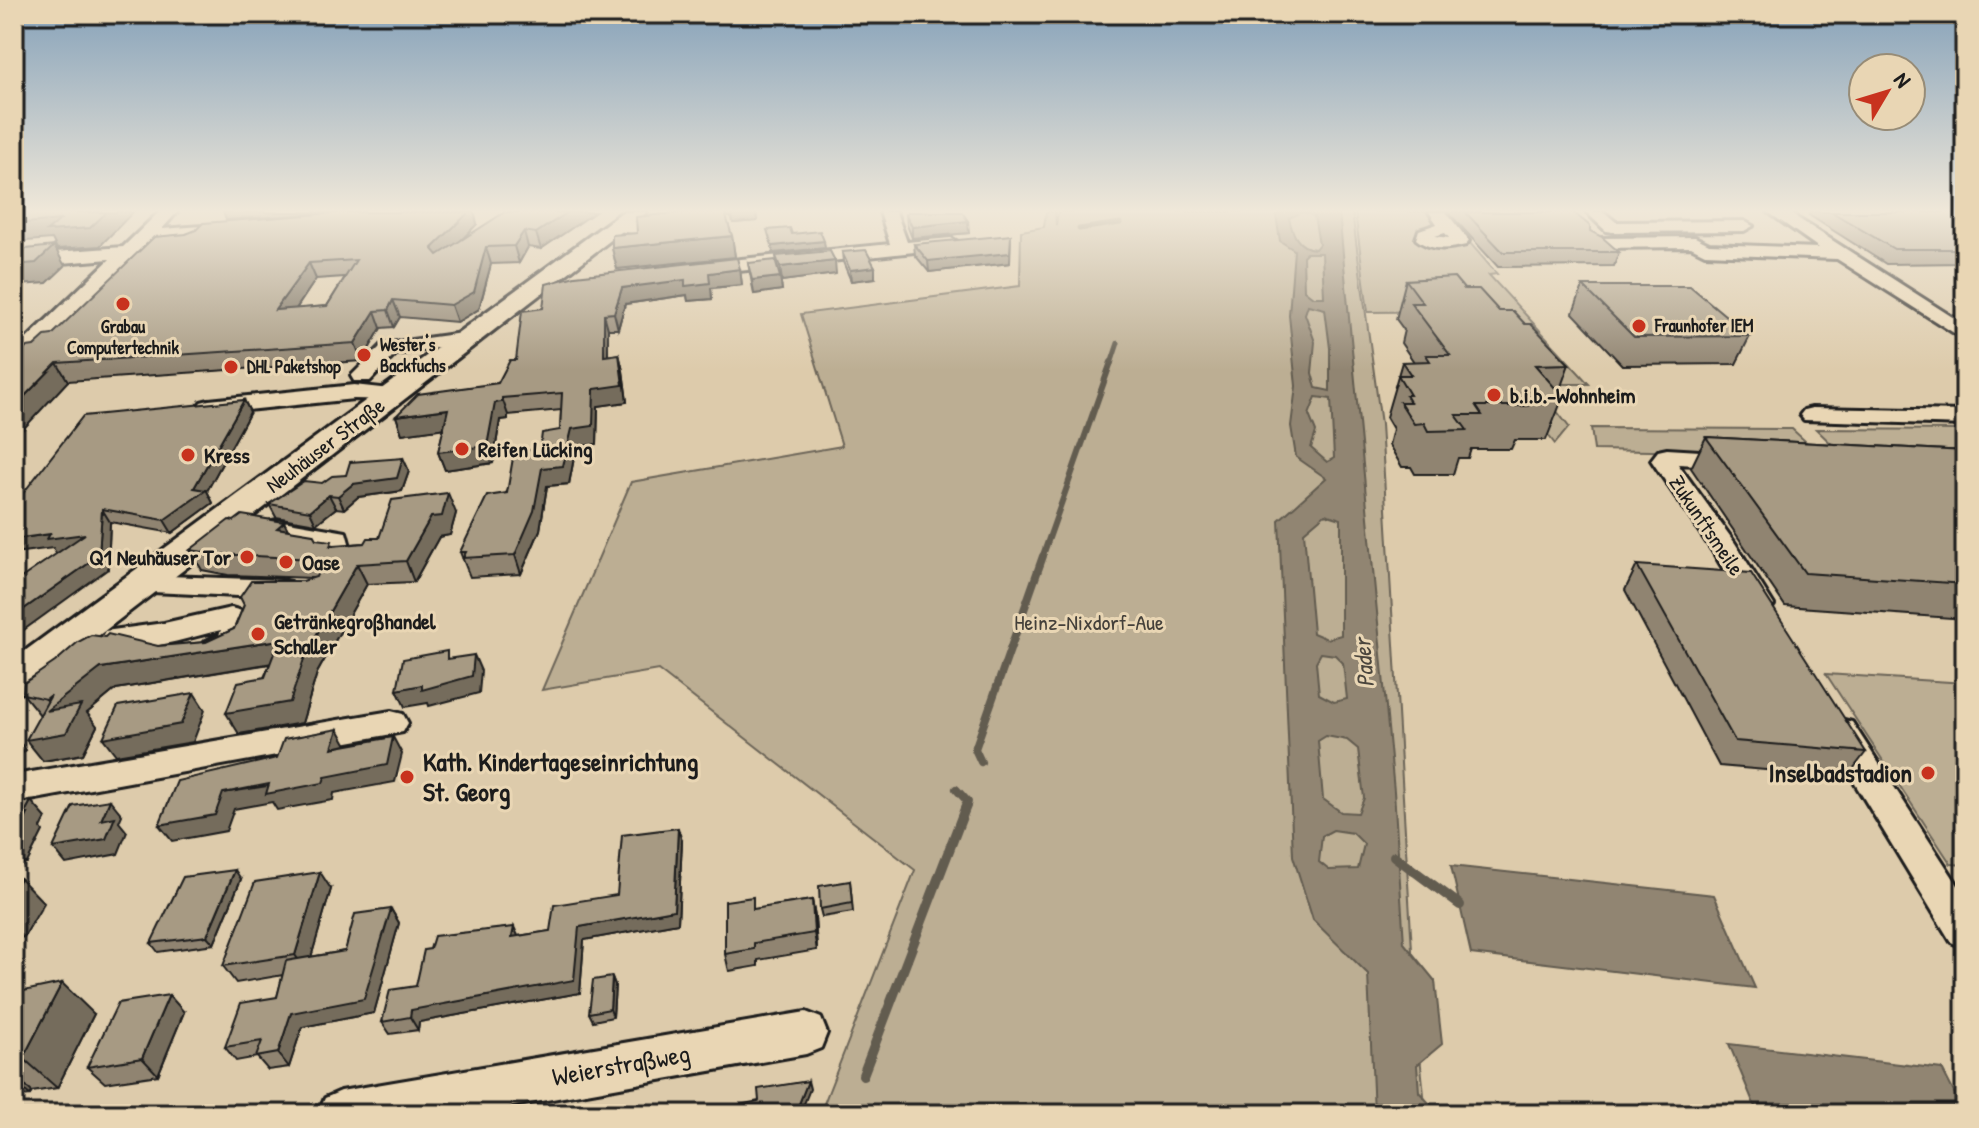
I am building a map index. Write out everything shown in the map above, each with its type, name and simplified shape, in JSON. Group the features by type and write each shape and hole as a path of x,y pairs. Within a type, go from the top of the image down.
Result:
{"main road":[{"name":"Neuhäuser Straße","path":"14,680 566,265"}],"street":[{"path":"14,363 115,265"},
{"path":"685,271 744,265"},
{"path":"1857,265 1965,334"},
{"path":"538,286 580,282"},
{"path":"362,376 390,348 469,338"},
{"path":"192,409 354,392 391,395"},
{"path":"1812,415 1965,418"},
{"name":"Zukunftsmeile","path":"1757,461 1667,456 1663,460 1725,549 1776,633"},
{"path":"225,520 336,538 337,550"},
{"path":"140,584 221,589 314,589"},
{"path":"78,631 116,638"},
{"path":"1826,710 1965,930"},
{"path":"14,789 391,723"},
{"path":"14,778 95,764"},
{"name":"Weierstraßweg","path":"341,1114 806,1033"}],"green space":[{"name":"Heinz-Nixdorf-Aue","path":"1020,265 1359,265 1381,424 1416,1018 1426,1114 820,1114 915,870 658,670 542,690 631,482 842,446 801,314 1020,286"},
{"path":"1362,265 1489,265 1497,274 1489,275 1589,384 1536,384 1569,427 1555,444 1541,426 1479,311 1368,312"},
{"path":"1591,428 1792,429 1819,454 1594,450"},
{"path":"1816,429 1965,430 1965,457 1842,454"},
{"name":"Inselbadstadion","path":"1826,674 1965,683 1965,865 1951,864"}],"water":[{"name":"Pader","path":"1293,265 1303,265 1304,290 1313,297 1324,297 1323,265 1344,265 1394,791 1404,943 1435,981 1442,1044 1417,1065 1419,1092 1439,1114 1374,1114 1368,974 1313,920 1293,856 1279,520 1326,478 1296,457 1291,426 1296,386 1289,315","holes":["1308,305 1325,309 1330,348 1330,391 1316,388 1312,373 1315,342 1305,314","1316,397 1331,399 1334,458 1327,462 1311,448 1316,432 1309,415","1325,514 1341,519 1341,635 1327,639 1313,633 1304,532","1321,653 1335,655 1343,663 1347,699 1334,702 1319,694 1316,662","1326,736 1347,740 1358,749 1364,798 1358,813 1341,812 1323,799 1318,741","1333,830 1353,833 1364,844 1358,869 1329,870 1319,862 1322,836"]},
{"path":"1451,866 1714,895 1755,988 1471,954"},
{"path":"1729,1044 1942,1069 1965,1114 1758,1114"}],"building":[{"path":"125,265 308,265 275,310 327,306 353,265 481,265 474,292 451,305 393,300 388,310 375,311 355,343 57,363 14,407 14,359 27,347 52,335"},
{"path":"677,265 739,265 740,269 709,273 710,283 685,286 685,280 622,288 614,313 604,314 604,356 619,354 623,385 594,389 593,426 572,429 563,466 542,468 534,511 515,555 463,558 466,552 460,552 487,496 507,493 514,452 540,449 542,433 560,430 562,393 502,398 502,402 495,403 487,446 438,452 448,409 396,416 418,394 498,383 510,360 516,360 522,311 543,308 546,284 575,276"},
{"path":"748,265 776,265 780,277 752,280"},
{"path":"848,265 875,267 850,270"},
{"path":"1454,277 1464,289 1479,289 1499,311 1513,311 1525,324 1531,324 1569,364 1535,365 1563,397 1520,397 1527,406 1476,406 1482,415 1456,415 1467,430 1428,431 1424,423 1414,424 1400,402 1410,402 1406,395 1410,395 1398,375 1411,375 1402,362 1430,361 1426,355 1450,355 1411,303 1423,303 1406,280"},
{"path":"1583,286 1690,286 1750,336 1634,337"},
{"path":"244,400 194,488 206,490 164,520 102,509 99,556 14,616 14,583 85,534 47,539 50,534 14,539 14,505 83,416"},
{"path":"1706,437 1965,451 1965,584 1805,573"},
{"path":"403,458 397,478 353,484 338,496 329,495 310,511 269,504 304,481 322,483 332,476 346,475 350,462"},
{"path":"448,493 442,516 431,517 406,561 357,564 306,653 290,702 226,713 238,682 265,677 279,640 101,668 46,711 81,705 66,733 26,740 51,695 46,699 23,694 24,683 78,642 91,635 105,637 108,634 158,646 206,642 234,629 244,605 240,597 251,581 303,581 316,577 320,567 314,559 190,550 229,520 234,521 242,515 284,522 277,528 313,534 316,539 332,541 330,546 365,543 368,538 379,538 392,500"},
{"path":"1637,565 1751,573 1866,752 1735,741"},
{"path":"447,651 447,659 474,655 472,676 422,690 422,685 397,690 403,659"},
{"path":"194,693 181,724 103,738 118,706"},
{"path":"338,729 332,748 393,737 387,765 325,777 323,783 266,794 269,784 223,793 215,815 159,825 177,781 277,758 284,739"},
{"path":"110,800 101,820 115,817 106,839 53,848 73,806"},
{"path":"31,801 24,814 28,814 14,841 14,804"},
{"path":"678,828 674,910 579,927 574,980 411,1010 410,1017 382,1022 390,990 416,986 424,950 430,949 434,936 514,927 512,937 550,931 554,905 617,895 622,835"},
{"path":"235,870 207,936 151,943 183,877"},
{"path":"320,872 295,955 223,966 255,882"},
{"path":"850,881 852,903 820,909 819,886"},
{"path":"753,897 753,909 812,900 814,933 754,943 754,949 725,954 725,901"},
{"path":"391,909 364,999 291,1013 278,1053 256,1057 262,1041 225,1047 241,1003 277,997 286,961 345,951 355,914"},
{"path":"612,977 610,1009 589,1013 593,980"},
{"path":"62,983 23,1058 14,1059 14,993"},
{"path":"169,995 142,1058 87,1067 118,1003"},
{"path":"808,1081 795,1114 718,1114 719,1109 759,1101 758,1089"}],"waterway":[{"path":"1111,364 1118,343"},
{"path":"1042,558 1111,362"},
{"path":"981,762 975,749 1043,556"},
{"path":"956,789 968,802 966,808"},
{"path":"863,1075 966,806"},
{"path":"1394,856 1460,905"}],"place":[{"name":"Grabau Computertechnik","path":"123,304"},
{"name":"Fraunhofer IEM","path":"1639,326"},
{"name":"Wester's Backfuchs","path":"364,355"},
{"name":"DHL Paketshop","path":"231,367"},
{"name":"b.i.b.-Wohnheim","path":"1494,395"},
{"name":"Reifen Lücking","path":"462,449"},
{"name":"Kress","path":"188,455"},
{"name":"Q1 Neuhäuser Tor","path":"247,557"},
{"name":"Oase","path":"286,562"},
{"name":"Getränkegroßhandel Schaller","path":"258,634"},
{"name":"Inselbadstadion","path":"1928,773"},
{"name":"Kath. Kindertageseinrichtung St. Georg","path":"407,777"}]}
